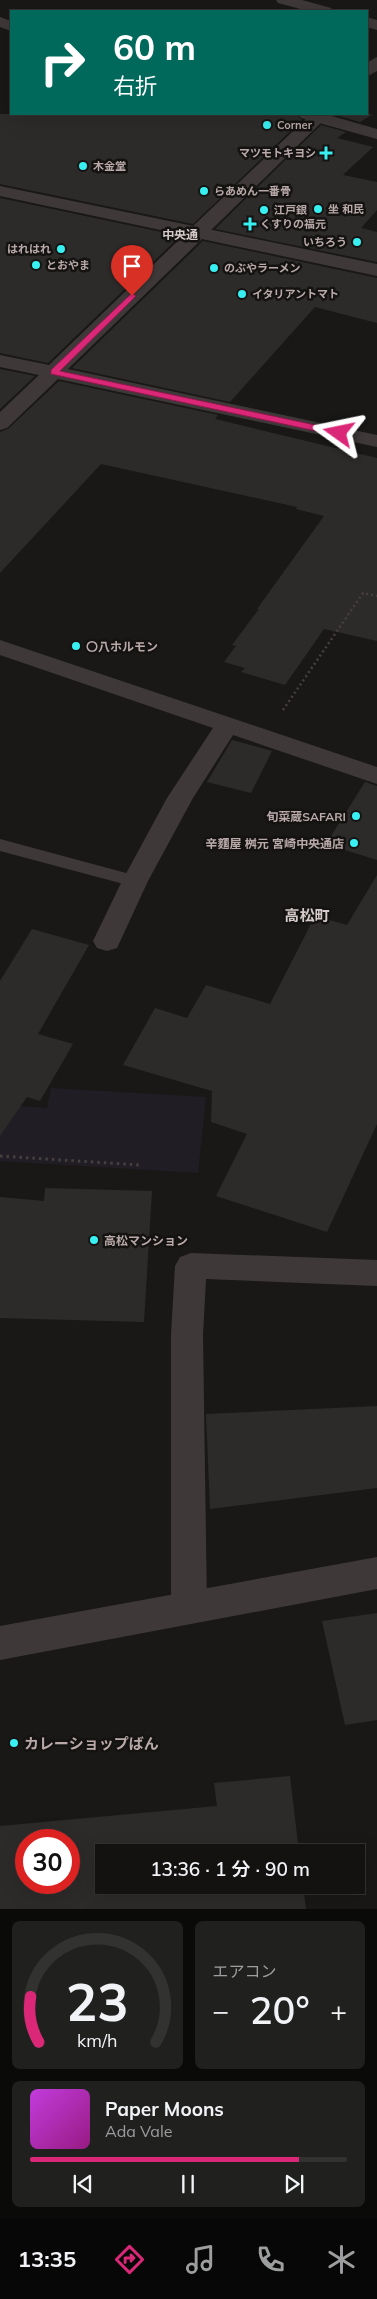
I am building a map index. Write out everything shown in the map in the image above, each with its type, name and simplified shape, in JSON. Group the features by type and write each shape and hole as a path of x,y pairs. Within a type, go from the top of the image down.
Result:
{"street":[{"path":"284,0 322,10"},
{"path":"0,424 295,141 315,115 377,134"},
{"path":"0,191 377,270"},
{"path":"0,361 377,441"},
{"path":"0,647 377,776"},
{"path":"107,941 135,881 180,798 227,725"},
{"path":"189,1608 187,1334 191,1266 377,1273"},
{"path":"0,1643 377,1573"}],"lane":[{"path":"0,845 135,881"}],"path":[{"path":"264,737 363,593 377,596"},
{"path":"0,1156 140,1165"}],"shaded area":[{"path":"51,1088 206,1097 198,1173 0,1161 0,1105 47,1108"}],"building":[{"path":"0,114 297,115 302,120 193,224 0,184"},
{"path":"373,114 360,122 336,115"},
{"path":"321,125 346,132 337,138 373,147 343,175 377,182 377,210 361,228 377,232 377,262 215,229"},
{"path":"0,198 180,236 48,363 0,353"},
{"path":"203,241 377,278 377,323 315,307 230,402 72,368"},
{"path":"0,369 35,376 0,409"},
{"path":"59,381 218,415 215,419 377,458 377,641 324,629 285,685 241,672 245,668 224,662 236,646 232,645 324,516 296,509 297,507 101,464 0,573 0,432 8,429"},
{"path":"232,740 272,751 251,793 207,782"},
{"path":"365,782 377,786 377,860 326,844"},
{"path":"377,875 377,1124 327,1232 216,1196 247,1134 211,1122 212,1091 123,1065 155,1008 187,1018 206,985 270,1004 315,916 347,925"},
{"path":"32,929 89,945 38,1034 73,1044 40,1101 27,1097 0,1136 0,981"},
{"name":"高松マンション","path":"45,1188 152,1191 144,1322 0,1318 0,1197 44,1201"},
{"path":"377,1406 377,1488 210,1509 206,1414"},
{"path":"377,1613 377,1720 345,1725 322,1621"},
{"path":"290,1776 298,1844 95,1844 95,1894 304,1894 306,1909 0,1909 0,1826 217,1806 214,1783"}],"place":[{"name":"Corner","path":"267,125"},
{"name":"マツモトキヨシ","path":"326,153"},
{"name":"木金堂","path":"83,166"},
{"name":"らあめん一番骨","path":"204,191"},
{"name":"坐 和民","path":"318,209"},
{"name":"江戸銀","path":"264,210"},
{"name":"くすりの福元","path":"250,224"},
{"name":"いちろう","path":"357,242"},
{"name":"はれはれ","path":"61,249"},
{"name":"とおやま","path":"36,265"},
{"name":"のぶやラーメン","path":"214,268"},
{"name":"イタリアントマト","path":"242,294"},
{"name":"〇八ホルモン","path":"76,646"},
{"name":"旬菜蔵SAFARI","path":"356,816"},
{"name":"辛麵屋 桝元 宮崎中央通店","path":"354,843"},
{"name":"高松マンション","path":"94,1240"},
{"name":"カレーショップばん","path":"14,1743"}],"district":[{"name":"中央通","path":"180,234"},
{"name":"高松町","path":"307,915"}],"route":[{"path":"132,296 54,372 339,433"}]}
